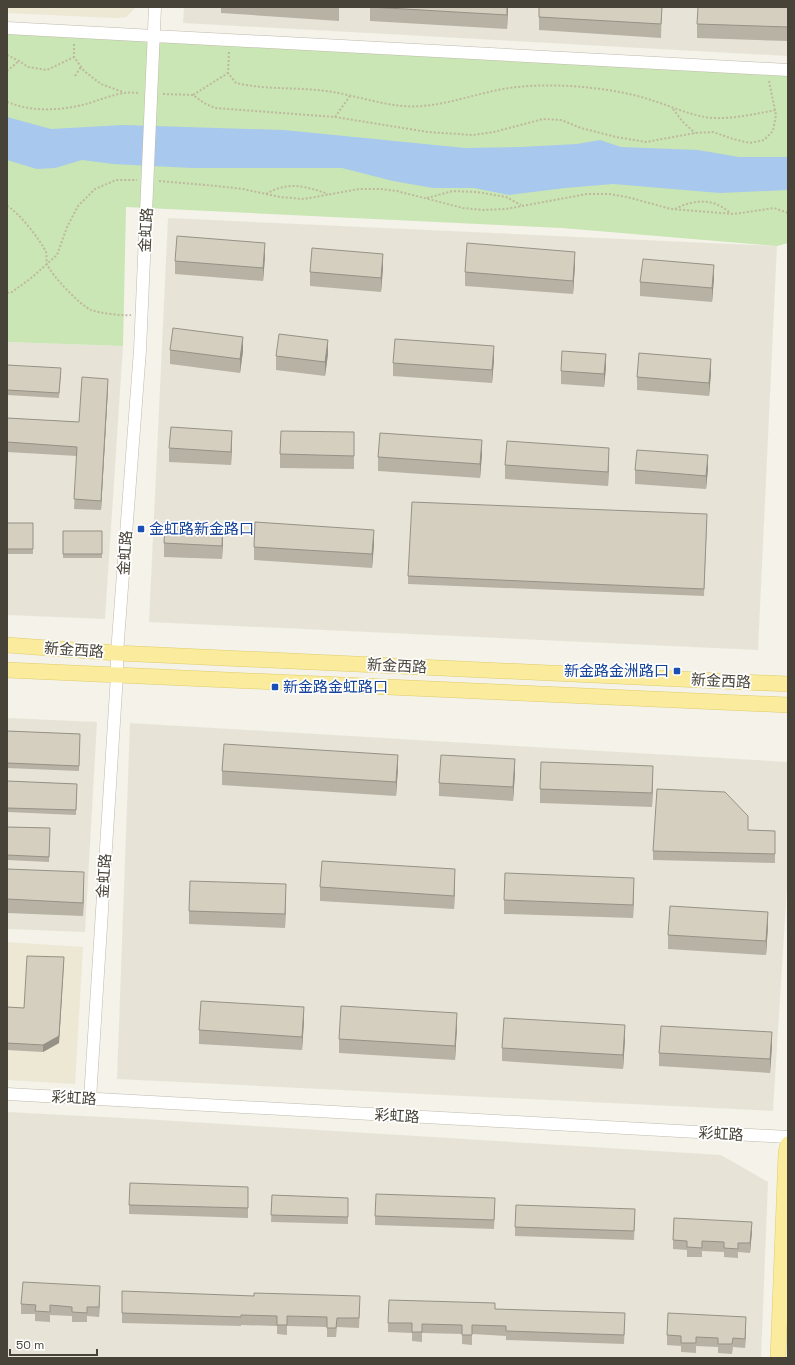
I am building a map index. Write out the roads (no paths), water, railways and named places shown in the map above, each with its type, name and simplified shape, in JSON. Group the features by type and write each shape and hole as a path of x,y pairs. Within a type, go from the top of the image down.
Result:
{"main road":[{"name":"新金西路","path":"7,645 117,653 788,684"},
{"name":"新金西路","path":"7,670 788,705"},
{"path":"778,1358 786,1153 788,1144"}],"street":[{"name":"金虹路","path":"90,1099 117,676 117,653 142,316 155,7"},
{"path":"7,28 788,70"},
{"name":"彩虹路","path":"7,1094 788,1137"}],"water":[{"path":"7,117 51,129 123,125 284,130 465,148 577,144 600,140 621,147 698,150 739,157 788,157 788,190 720,193 613,184 509,195 474,188 433,188 393,181 342,168 192,168 113,164 82,160 55,168 37,169 7,160"}],"place":[{"name":"金虹路新金路口","path":"141,529"},
{"name":"新金路金洲路口","path":"677,671"},
{"name":"新金路金虹路口","path":"275,687"}]}
